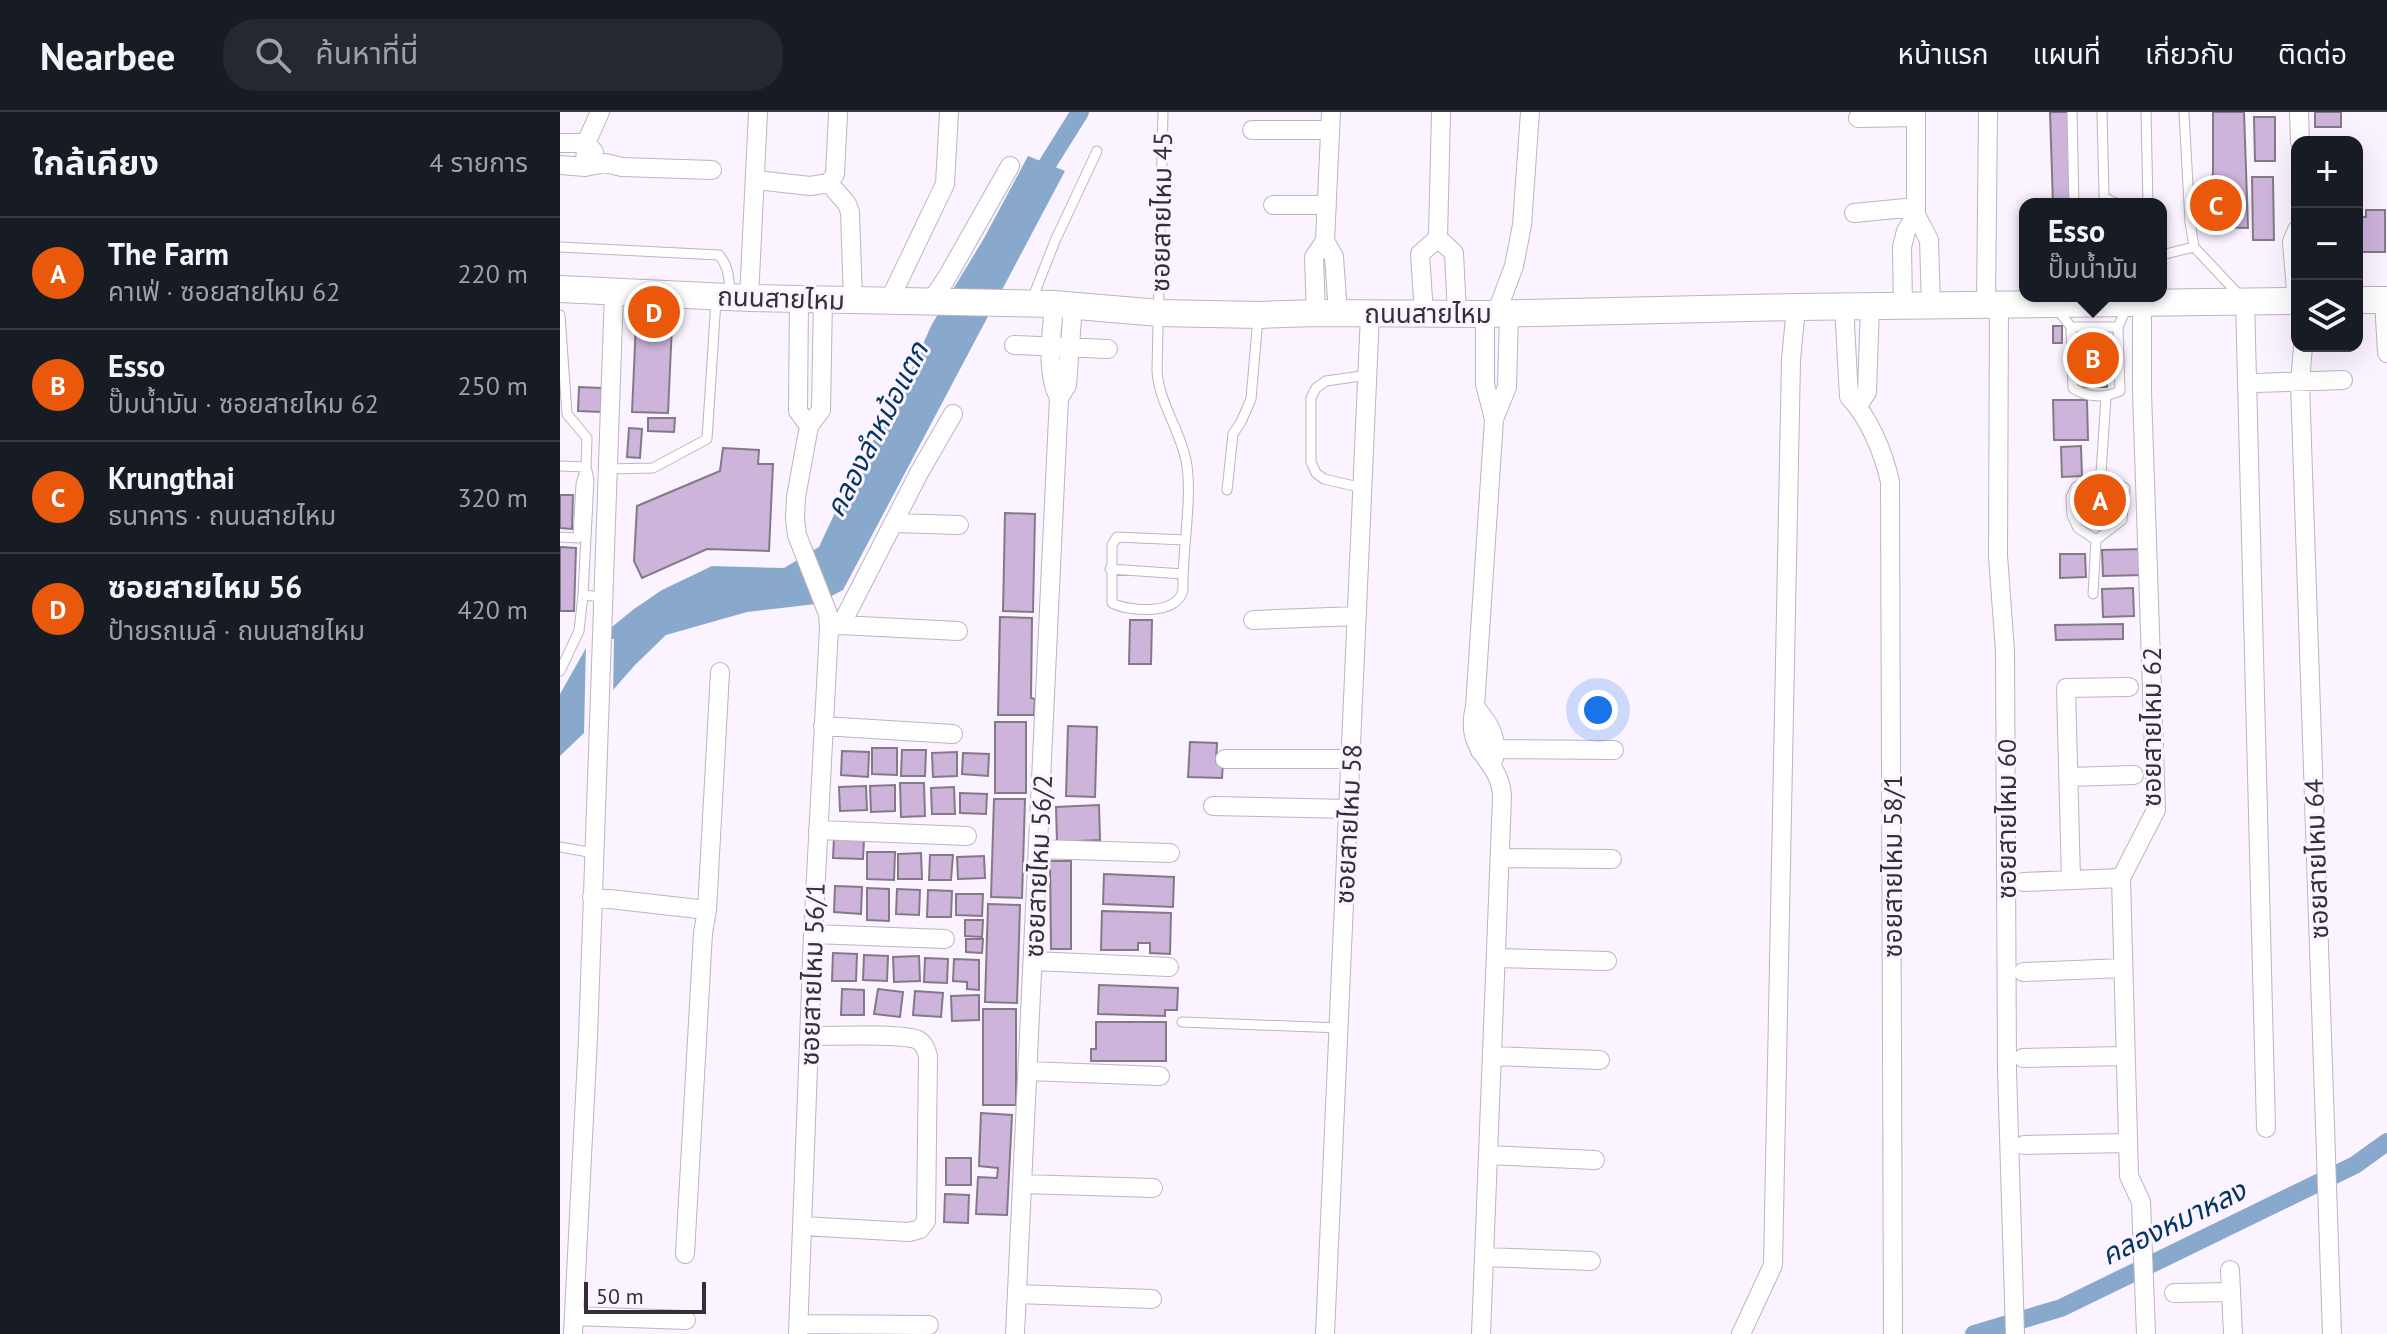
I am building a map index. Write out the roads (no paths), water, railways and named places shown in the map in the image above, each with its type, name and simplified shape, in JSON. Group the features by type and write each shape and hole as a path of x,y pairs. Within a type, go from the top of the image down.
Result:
{"main road":[{"name":"ถนนสายไหม","path":"560,289 732,297 1041,304 1159,313 1259,315 1992,305 2130,311 2245,301 2291,301"},
{"path":"2363,300 2386,299"}],"street":[{"path":"585,167 586,143 600,112"},
{"path":"732,297 756,180 758,112"},
{"path":"889,301 945,184 949,112"},
{"path":"1424,314 1420,254 1438,238 1441,112"},
{"path":"1481,1334 1502,790 1489,755 1472,731 1494,419 1485,384 1496,314 1514,266 1522,225 1530,112"},
{"name":"ซอยสายไหม 60","path":"1988,112 1998,556 2005,651 2007,1070 2015,1334"},
{"path":"2299,112 2300,136"},
{"path":"756,180 810,186 829,183 835,174 838,114"},
{"path":"1858,118 1916,115 1916,211 1929,240 1931,306"},
{"path":"1252,130 1330,121 1325,241 1314,257 1327,313"},
{"path":"560,143 586,143 605,163"},
{"path":"560,165 585,167 605,163 622,167 712,170"},
{"path":"934,302 1010,166"},
{"path":"829,183 850,212 853,300"},
{"path":"1273,205 1327,205"},
{"path":"1854,213 1916,211"},
{"path":"1903,306 1902,247 1916,211"},
{"path":"1438,238 1454,253 1457,314"},
{"path":"614,292 574,1325 686,1320"},
{"path":"811,298 798,411 809,426 796,497 797,535 833,622"},
{"path":"2386,299 2387,353"},
{"path":"2245,301 2266,1128"},
{"name":"ซอยสายไหม 56/2","path":"1015,1334 1059,398 1053,385 1051,347 1041,304"},
{"name":"ซอยสายไหม 56/2","path":"1041,304 1070,348 1067,385 1059,398"},
{"path":"1857,306 1867,392 1858,406"},
{"name":"ซอยสายไหม 58/1","path":"1857,306 1849,397 1858,406 1887,469 1891,500 1893,1333"},
{"path":"1741,1334 1773,1265 1790,392 1796,307"},
{"name":"ซอยสายไหม 62","path":"2130,311 2142,392 2156,810 2121,878 2129,1176 2141,1202 2146,1327"},
{"name":"ซอยสายไหม 58","path":"1325,1334 1370,314"},
{"path":"1014,345 1108,349"},
{"name":"ซอยสายไหม 64","path":"2303,352 2300,383 2332,1334"},
{"path":"2255,383 2343,380"},
{"path":"833,622 894,523 953,414"},
{"path":"894,523 959,525"},
{"path":"1253,620 1357,616"},
{"path":"833,622 958,631"},
{"name":"ซอยสายไหม 56/1","path":"798,1329 823,726 833,622"},
{"path":"685,1254 720,672"},
{"path":"2071,880 2066,688 2129,687"},
{"path":"823,726 953,734"},
{"path":"1489,755 1614,750"},
{"path":"1225,759 1351,759"},
{"path":"2068,777 2134,775"},
{"path":"1213,806 1348,809"},
{"path":"818,830 967,836"},
{"path":"1039,849 1170,853"},
{"path":"1500,858 1612,859"},
{"path":"2023,882 2121,878"},
{"path":"592,897 707,910"},
{"path":"813,934 945,939"},
{"path":"1497,958 1607,961"},
{"path":"1033,961 1169,967"},
{"path":"2023,972 2123,968"},
{"path":"803,1226 909,1232 920,1229 926,1221 928,1056 925,1045 917,1040 901,1038 809,1036"},
{"path":"1493,1056 1600,1060"},
{"path":"2023,1058 2126,1056"},
{"path":"1028,1071 1160,1076"},
{"path":"2024,1145 2128,1143"},
{"path":"1488,1155 1595,1160"},
{"path":"1023,1184 1153,1188"},
{"path":"1484,1257 1591,1261"},
{"path":"2230,1270 2233,1334"},
{"path":"2174,1293 2231,1292"},
{"path":"1017,1294 1152,1299"},
{"path":"798,1329 929,1325"}],"lane":[{"name":"ซอยสายไหม 45","path":"1163,112 1158,387 1175,423 1187,463 1189,482 1183,574"},
{"path":"2072,112 2074,198"},
{"path":"2102,112 2106,198"},
{"path":"2146,112 2148,198"},
{"path":"2184,112 2194,247 2245,301"},
{"path":"1041,304 1055,241 1097,151"},
{"path":"560,247 719,255 729,273 732,297 707,439 653,468 607,469"},
{"path":"2167,254 2194,247"},
{"path":"2068,308 2076,345 2077,368 2073,388 2078,392 2106,397 2120,391 2119,344 2130,311"},
{"path":"1227,490 1233,434 1251,399 1259,315"},
{"path":"560,537 578,538 587,438 564,414 561,321"},
{"path":"2106,345 2119,344"},
{"path":"2106,368 2119,368"},
{"path":"1363,488 1324,479 1316,473 1311,462 1311,398 1316,388 1326,381 1368,375"},
{"path":"2101,473 2106,397"},
{"path":"560,466 586,467"},
{"path":"560,671 579,631 583,551 587,537 589,480 586,467"},
{"path":"2093,594 2096,540 2122,520 2125,503 2125,488 2101,473"},
{"path":"2096,540 2078,528 2072,515 2071,497 2076,487 2101,473"},
{"path":"1110,569 1183,574 1181,598 1176,604 1165,608 1122,607 1110,600 1110,569 1113,540 1117,537 1184,540"},
{"path":"583,595 602,597"},
{"path":"560,847 594,853"},
{"path":"1182,1022 1339,1028"}],"water":[{"path":"1028,156 1065,171 843,590 816,604 747,612 666,635 613,690 584,733 560,756 560,694 586,648 634,609 662,590 712,566 784,568 819,547 845,491 904,386 932,324 983,240"}],"waterway":[{"name":"คลองลำหม้อแตก","path":"1035,184 1080,112"},
{"name":"คลองหมาหลง","path":"1974,1334 2061,1308 2355,1165 2387,1142"}],"place":[{"name":"Krungthai","path":"2216,205"},
{"name":"ซอยสายไหม 56","path":"654,312"},
{"name":"Esso","path":"2093,358"},
{"name":"The Farm","path":"2100,500"}]}
